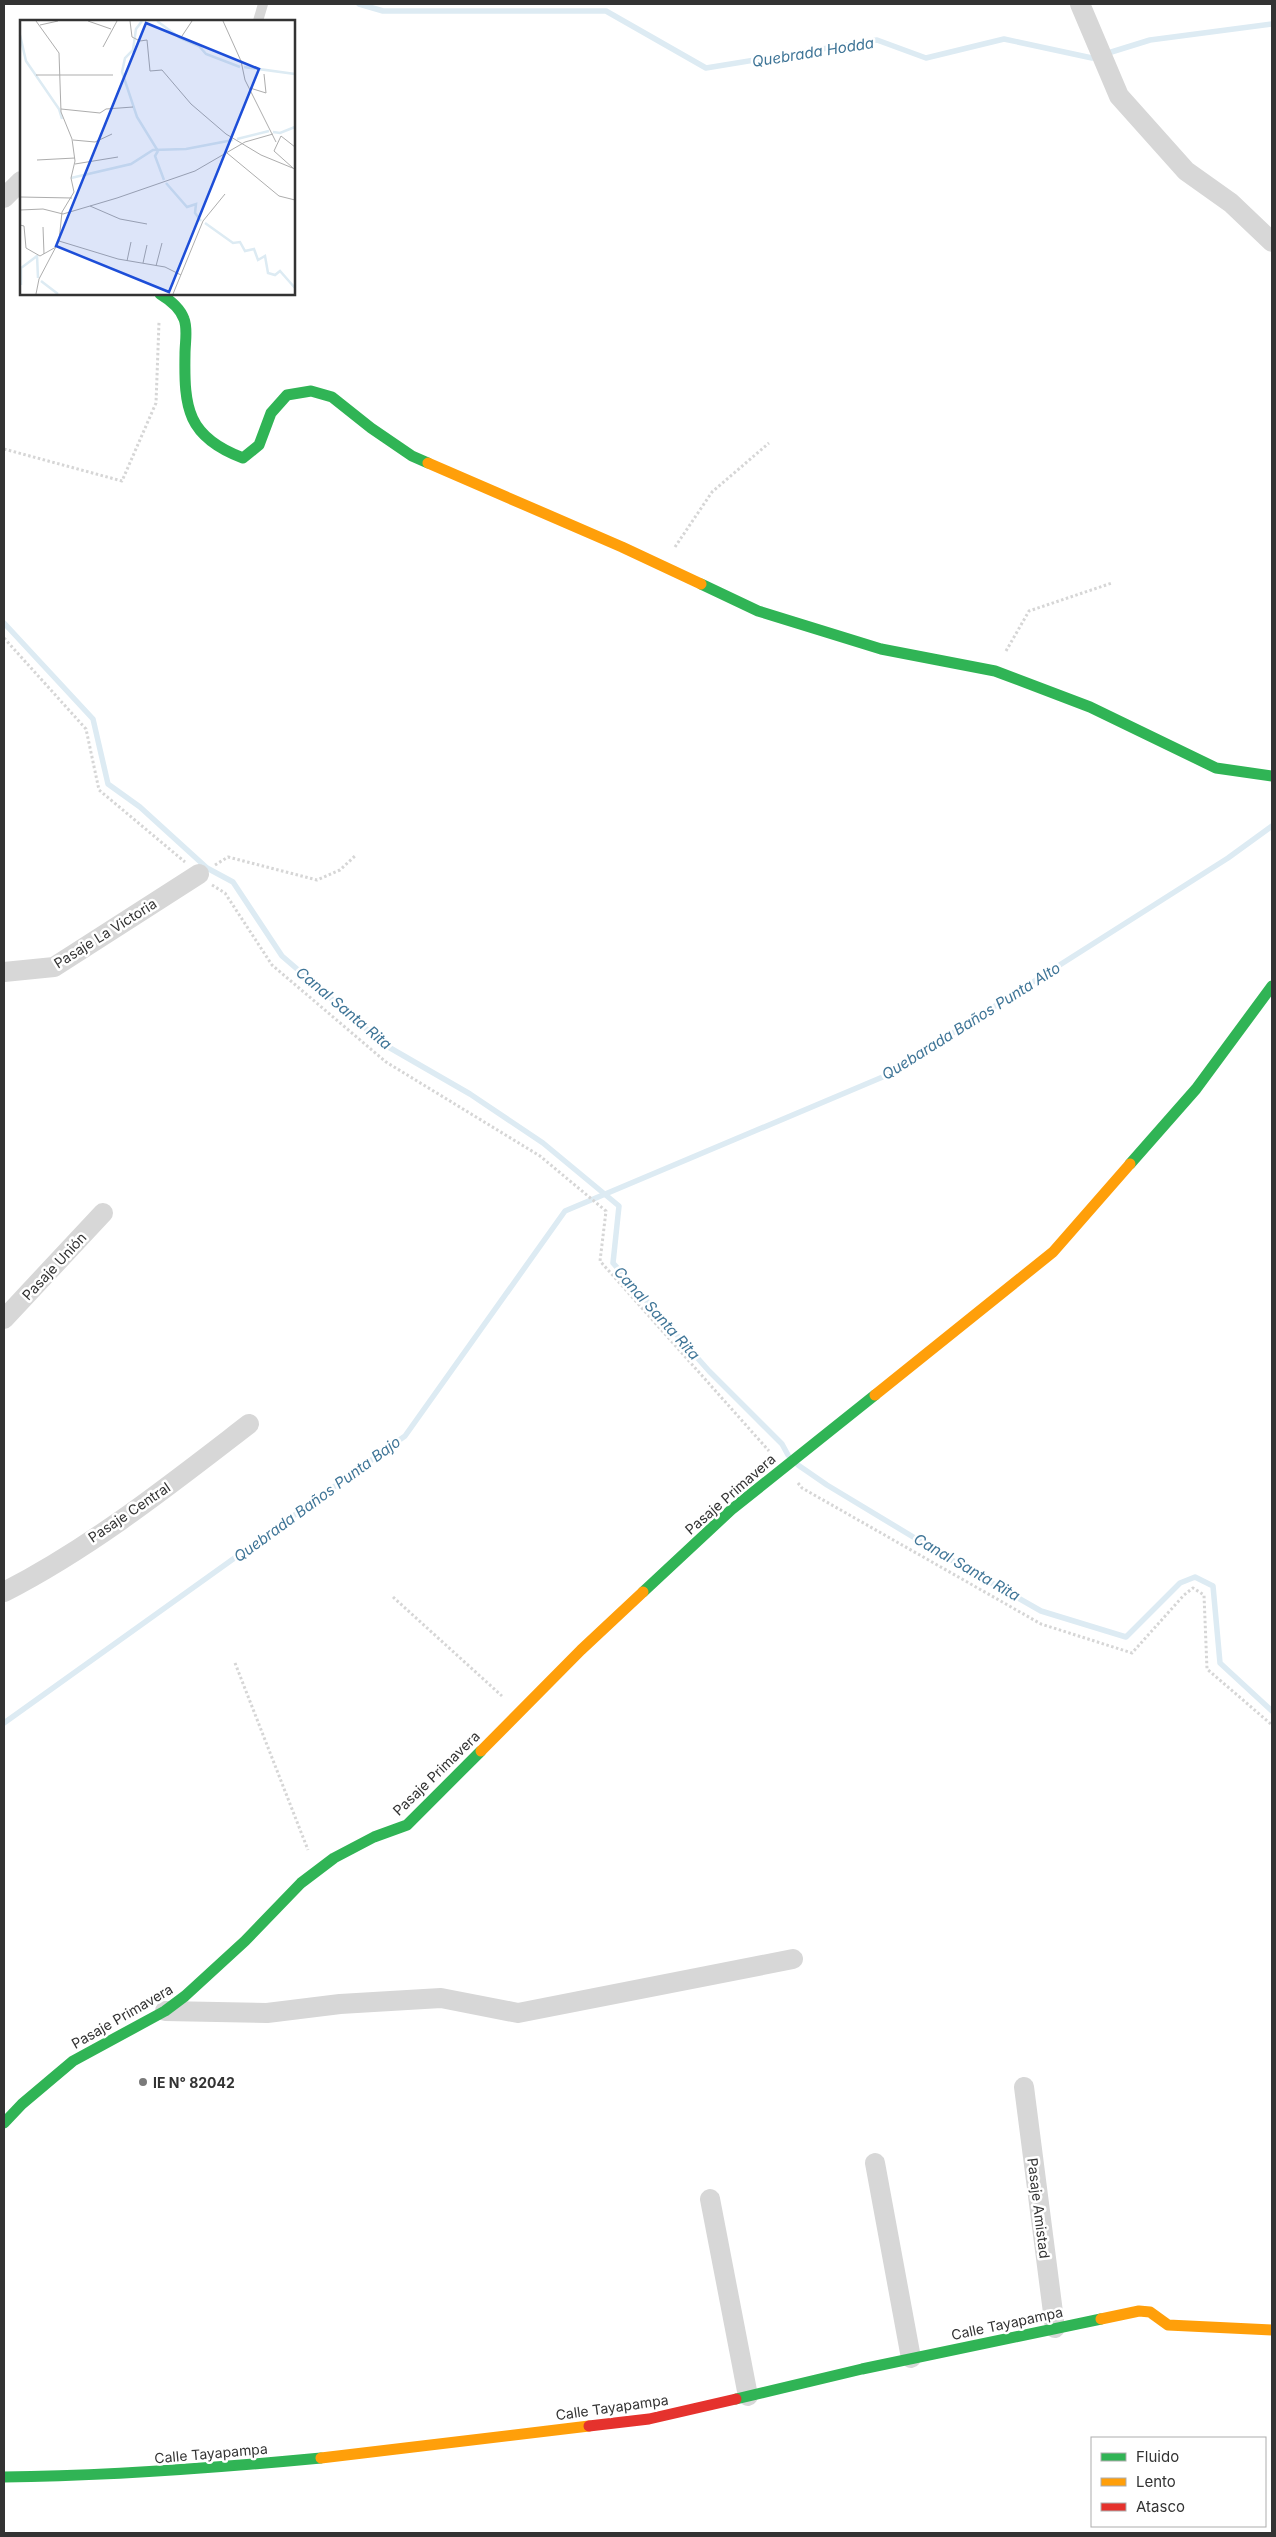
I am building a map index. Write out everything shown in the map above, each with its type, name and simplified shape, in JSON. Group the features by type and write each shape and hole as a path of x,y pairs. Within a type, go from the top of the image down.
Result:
{"street":[{"path":"1080,4 1119,96 1186,171 1265,228 1272,242"},
{"path":"4,198 20,182"},
{"path":"162,295 172,302 185,321 186,406 200,433 222,452 242,458 259,446 271,413 287,395 311,391 332,397 371,428 412,456 662,566 758,611 881,649 995,671 1090,707 1216,768 1272,776"},
{"name":"Pasaje La Victoria","path":"4,972 54,967 199,874"},
{"name":"Pasaje Primavera","path":"4,2123 22,2104 74,2062 165,2011 185,1996 238,1948 302,1883 317,1871 342,1854 374,1837 407,1825 519,1712 730,1510 1053,1252 1196,1089 1272,986"},
{"name":"Pasaje Unión","path":"4,1319 103,1213"},
{"name":"Pasaje Central","path":"4,1592 30,1578 144,1504 249,1424"},
{"path":"165,2011 268,2013 340,2004 441,1998 518,2013 792,1959"},
{"name":"Pasaje Amistad","path":"1024,2087 1055,2328"},
{"path":"875,2163 911,2358"},
{"path":"710,2199 748,2396"},
{"name":"Calle Tayapampa","path":"4,2477 96,2476 189,2471 375,2453 649,2419 911,2358 1139,2311 1150,2312 1168,2324 1272,2330"}],"lane":[{"path":"258,20 263,4"}],"path":[{"path":"4,449 122,481 156,403 160,295"},
{"path":"662,566 712,492 769,443"},
{"path":"995,671 1029,611 1112,583"},
{"path":"4,638 86,729 99,790 199,874 225,893 272,964 386,1062 540,1156 606,1211 600,1261 703,1380 787,1464 802,1488 1041,1624 1132,1653 1184,1594 1193,1588 1204,1595 1207,1669 1272,1725"},
{"path":"199,874 228,857 317,880 340,870 356,855"},
{"path":"393,1597 519,1712"},
{"path":"234,1663 317,1871"}],"waterway":[{"name":"Quebrada Hodda","path":"359,4 383,11 606,11 706,68 877,40 926,58 1004,39 1092,58 1150,40 1272,24"},
{"name":"Canal Santa Rita","path":"4,623 93,719 108,784 140,807 207,868 233,882 282,956 385,1045 470,1094 543,1143 619,1206 613,1263 709,1371 782,1444 788,1455"},
{"name":"Quebarada Baños Punta Alto","path":"4,1723 405,1436 565,1211 885,1076 1228,858 1272,826"},
{"name":"Canal Santa Rita","path":"798,1465 827,1485 943,1555 1041,1611 1126,1637 1180,1583 1195,1577 1213,1586 1220,1663 1272,1711"}],"traffic: fast":[{"path":"161,295 177,308 185,323 186,390 188,405 193,418 200,430 224,450 243,458 259,445 271,413 287,395 311,391 332,397 371,428 412,456 428,463"},
{"path":"701,584 758,611 881,649 995,671 1090,707 1216,768 1272,776"},
{"path":"1130,1164 1196,1089 1272,986"},
{"path":"643,1592 731,1510 875,1395"},
{"path":"4,2123 22,2104 73,2061 165,2011 185,1996 245,1941 301,1883 334,1858 374,1837 407,1825 481,1751"},
{"path":"736,2399 862,2369 1101,2319"},
{"path":"4,2477 162,2471 321,2458"}],"traffic: slow":[{"path":"428,463 622,547 701,584"},
{"path":"875,1395 1053,1252 1130,1164"},
{"path":"481,1751 581,1650 643,1592"},
{"path":"1101,2319 1139,2311 1150,2312 1168,2325 1272,2330"},
{"path":"321,2458 589,2426"}],"traffic: jam":[{"path":"589,2426 649,2419 736,2399"}],"place":[{"name":"IE N° 82042","path":"143,2082"}],"water label":[{"name":"Quebrada Baños Punta Bajo","path":"317,1499"}]}
